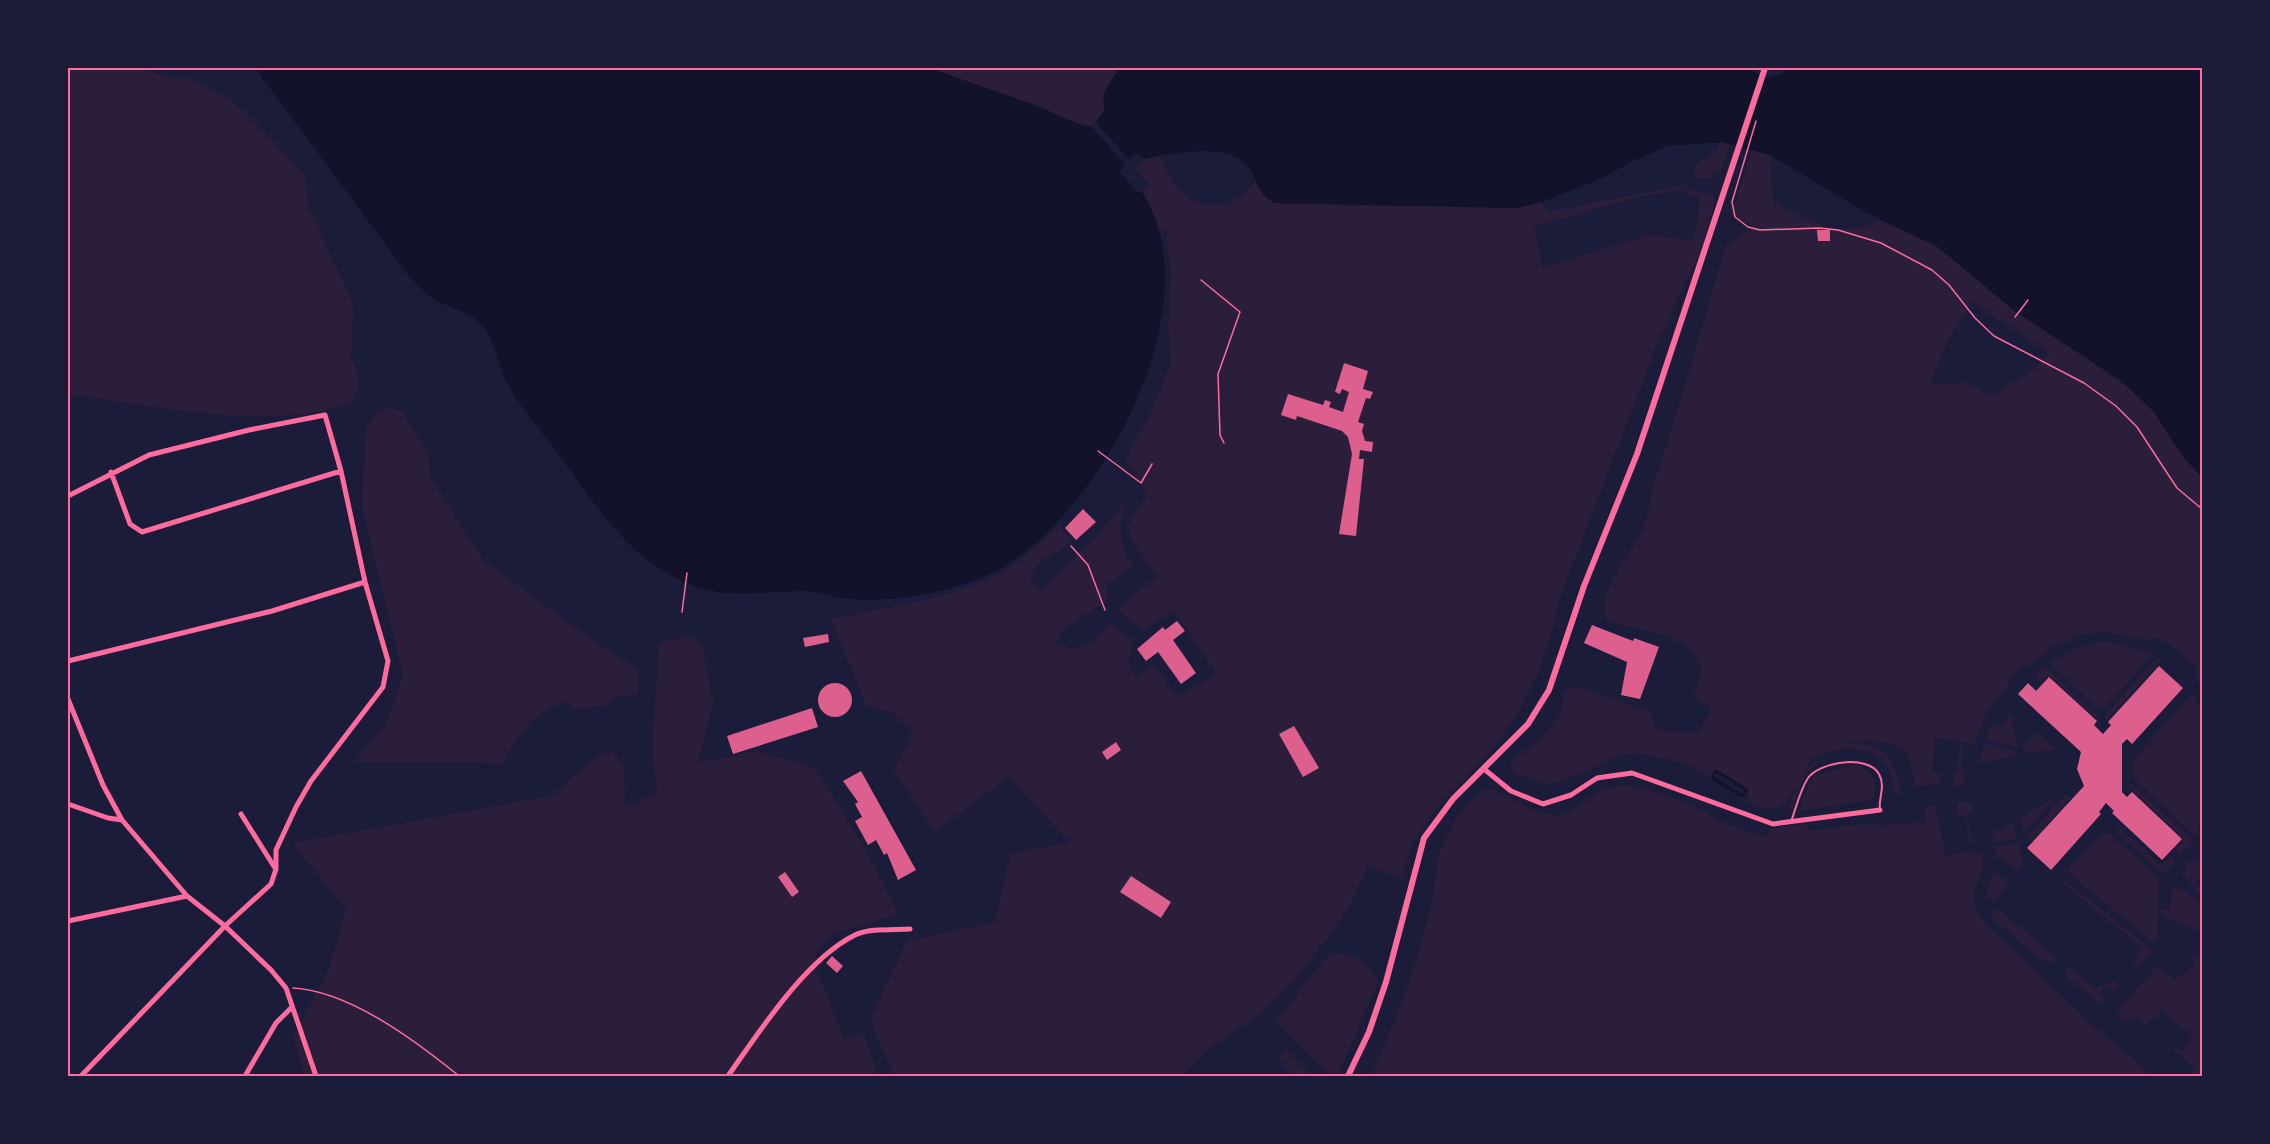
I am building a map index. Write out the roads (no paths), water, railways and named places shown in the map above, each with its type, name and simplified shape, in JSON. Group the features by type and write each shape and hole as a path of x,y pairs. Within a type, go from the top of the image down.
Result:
{"street":[{"path":"1348,1077 1369,1032 1386,982 1424,838 1453,799 1528,724 1549,690 1584,586 1637,454 1765,68"},
{"path":"68,496 111,472 149,455 249,430 325,415 341,471 365,582 388,661 383,687 311,781 276,850 276,869 267,889 225,926 81,1077"},
{"path":"111,472 130,524 142,532 341,471"},
{"path":"68,661 272,611 365,582"},
{"path":"68,701 103,785 122,820 187,896 225,926 272,970 286,988 316,1077"},
{"path":"1484,769 1511,791 1543,804 1571,795 1597,778 1632,773 1660,781 1773,824 1790,824 1880,810"},
{"path":"68,804 108,818 122,820"},
{"path":"241,814 276,869"},
{"path":"68,921 187,896"},
{"path":"728,1077 793,989 834,948 857,934 910,929"},
{"path":"245,1077 276,1023 292,1007"}],"lane":[{"path":"1790,824 1805,784 1813,773 1819,769 1857,761 1868,763 1878,773 1882,785 1878,802 1880,810"}],"waterway":[{"path":"1716,771 1747,790 1742,796 1712,778 1716,771"}]}
